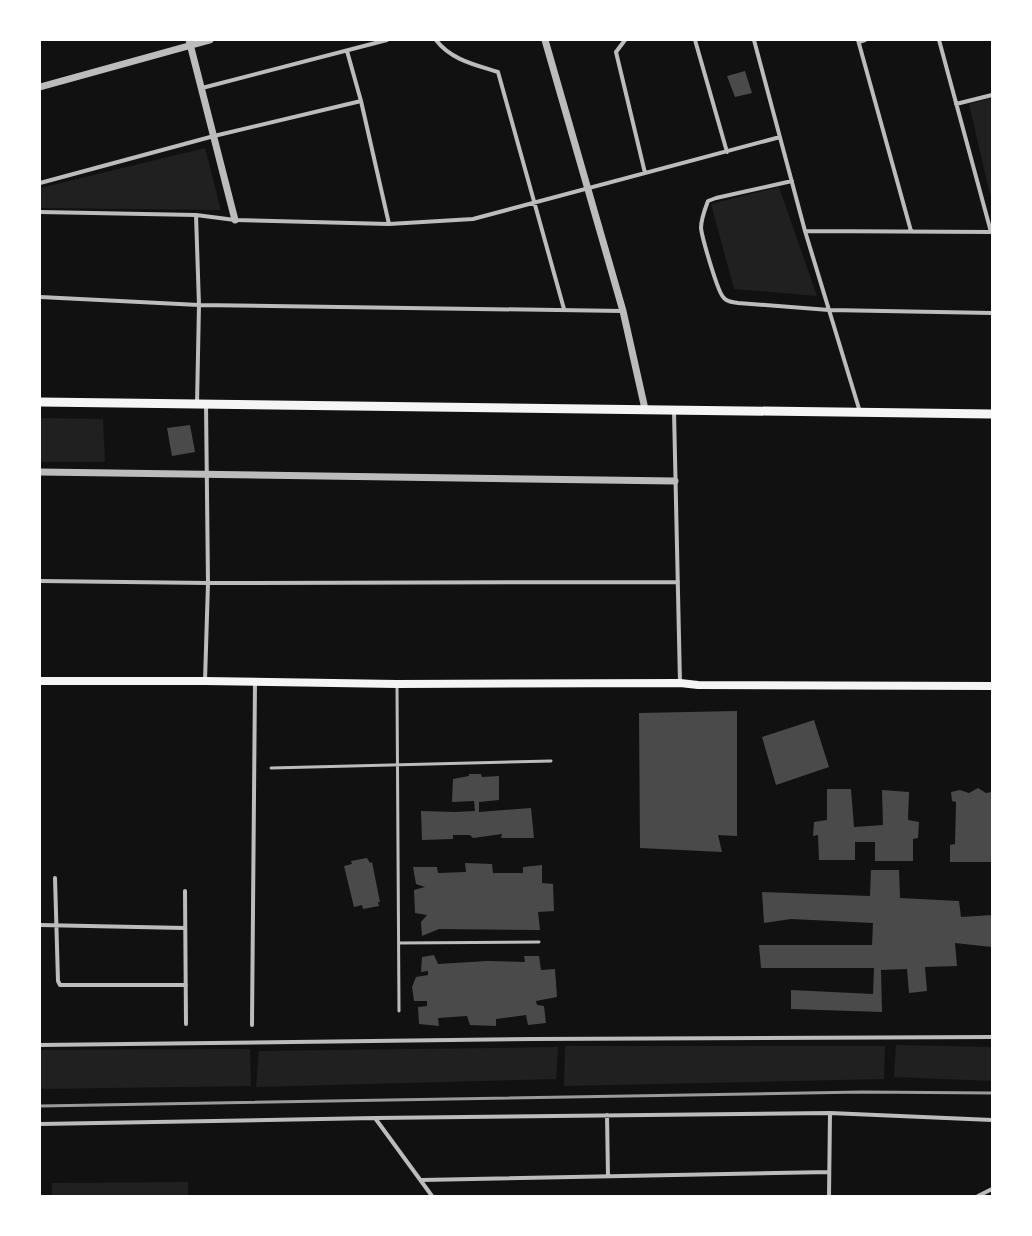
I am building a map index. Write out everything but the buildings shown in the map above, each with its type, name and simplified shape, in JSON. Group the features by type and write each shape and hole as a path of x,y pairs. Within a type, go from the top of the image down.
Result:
{"main road":[{"path":"40,402 992,414"},
{"path":"40,681 205,681 397,684 680,683 698,685 992,686"}],"street":[{"path":"40,87 190,43 210,40"},
{"path":"202,88 387,40"},
{"path":"436,40 440,45 463,62 498,72 564,309"},
{"path":"545,40 623,311 645,409"},
{"path":"625,40 616,52 645,172"},
{"path":"695,40 727,152"},
{"path":"754,40 805,231 861,413"},
{"path":"865,40 859,41 911,231"},
{"path":"805,231 991,232 939,40"},
{"path":"190,43 235,220"},
{"path":"346,51 361,101 389,224"},
{"path":"956,104 992,94"},
{"path":"40,183 214,136 361,101"},
{"path":"40,212 196,215 235,220 389,224 473,219 780,137"},
{"path":"792,181 708,201 701,228 714,278 723,298 730,302 829,310 992,313"},
{"path":"196,215 201,404 206,475 208,583 205,681"},
{"path":"40,297 199,305 623,311"},
{"path":"674,410 680,683"},
{"path":"40,472 675,481"},
{"path":"40,581 208,583 678,582"},
{"path":"252,1025 255,682"},
{"path":"55,878 58,981 60,985 186,986"},
{"path":"185,891 186,1024"},
{"path":"40,925 185,928"},
{"path":"40,1045 534,1039 992,1037"},
{"path":"829,1196 830,1113"},
{"path":"40,1124 376,1118 830,1113 992,1120"},
{"path":"606,1115 608,1176"},
{"path":"376,1118 422,1180 432,1196"},
{"path":"422,1180 829,1172"},
{"path":"978,1196 992,1189"}],"lane":[{"path":"397,684 399,1012"},
{"path":"271,768 552,760"},
{"path":"399,943 539,942"}],"shaded area":[{"path":"992,98 992,203 969,104"},
{"path":"205,148 221,210 40,208 40,188"},
{"path":"779,187 817,296 734,289 711,204"},
{"path":"40,418 103,419 105,462 40,462"},
{"path":"896,1045 992,1047 992,1081 894,1077"},
{"path":"565,1046 885,1046 884,1079 564,1086"},
{"path":"558,1047 556,1079 256,1087 259,1051"},
{"path":"250,1049 251,1086 40,1089 40,1050"},
{"path":"188,1182 188,1196 52,1196 52,1183"}],"railway":[{"path":"40,1106 862,1092 992,1093"}]}
